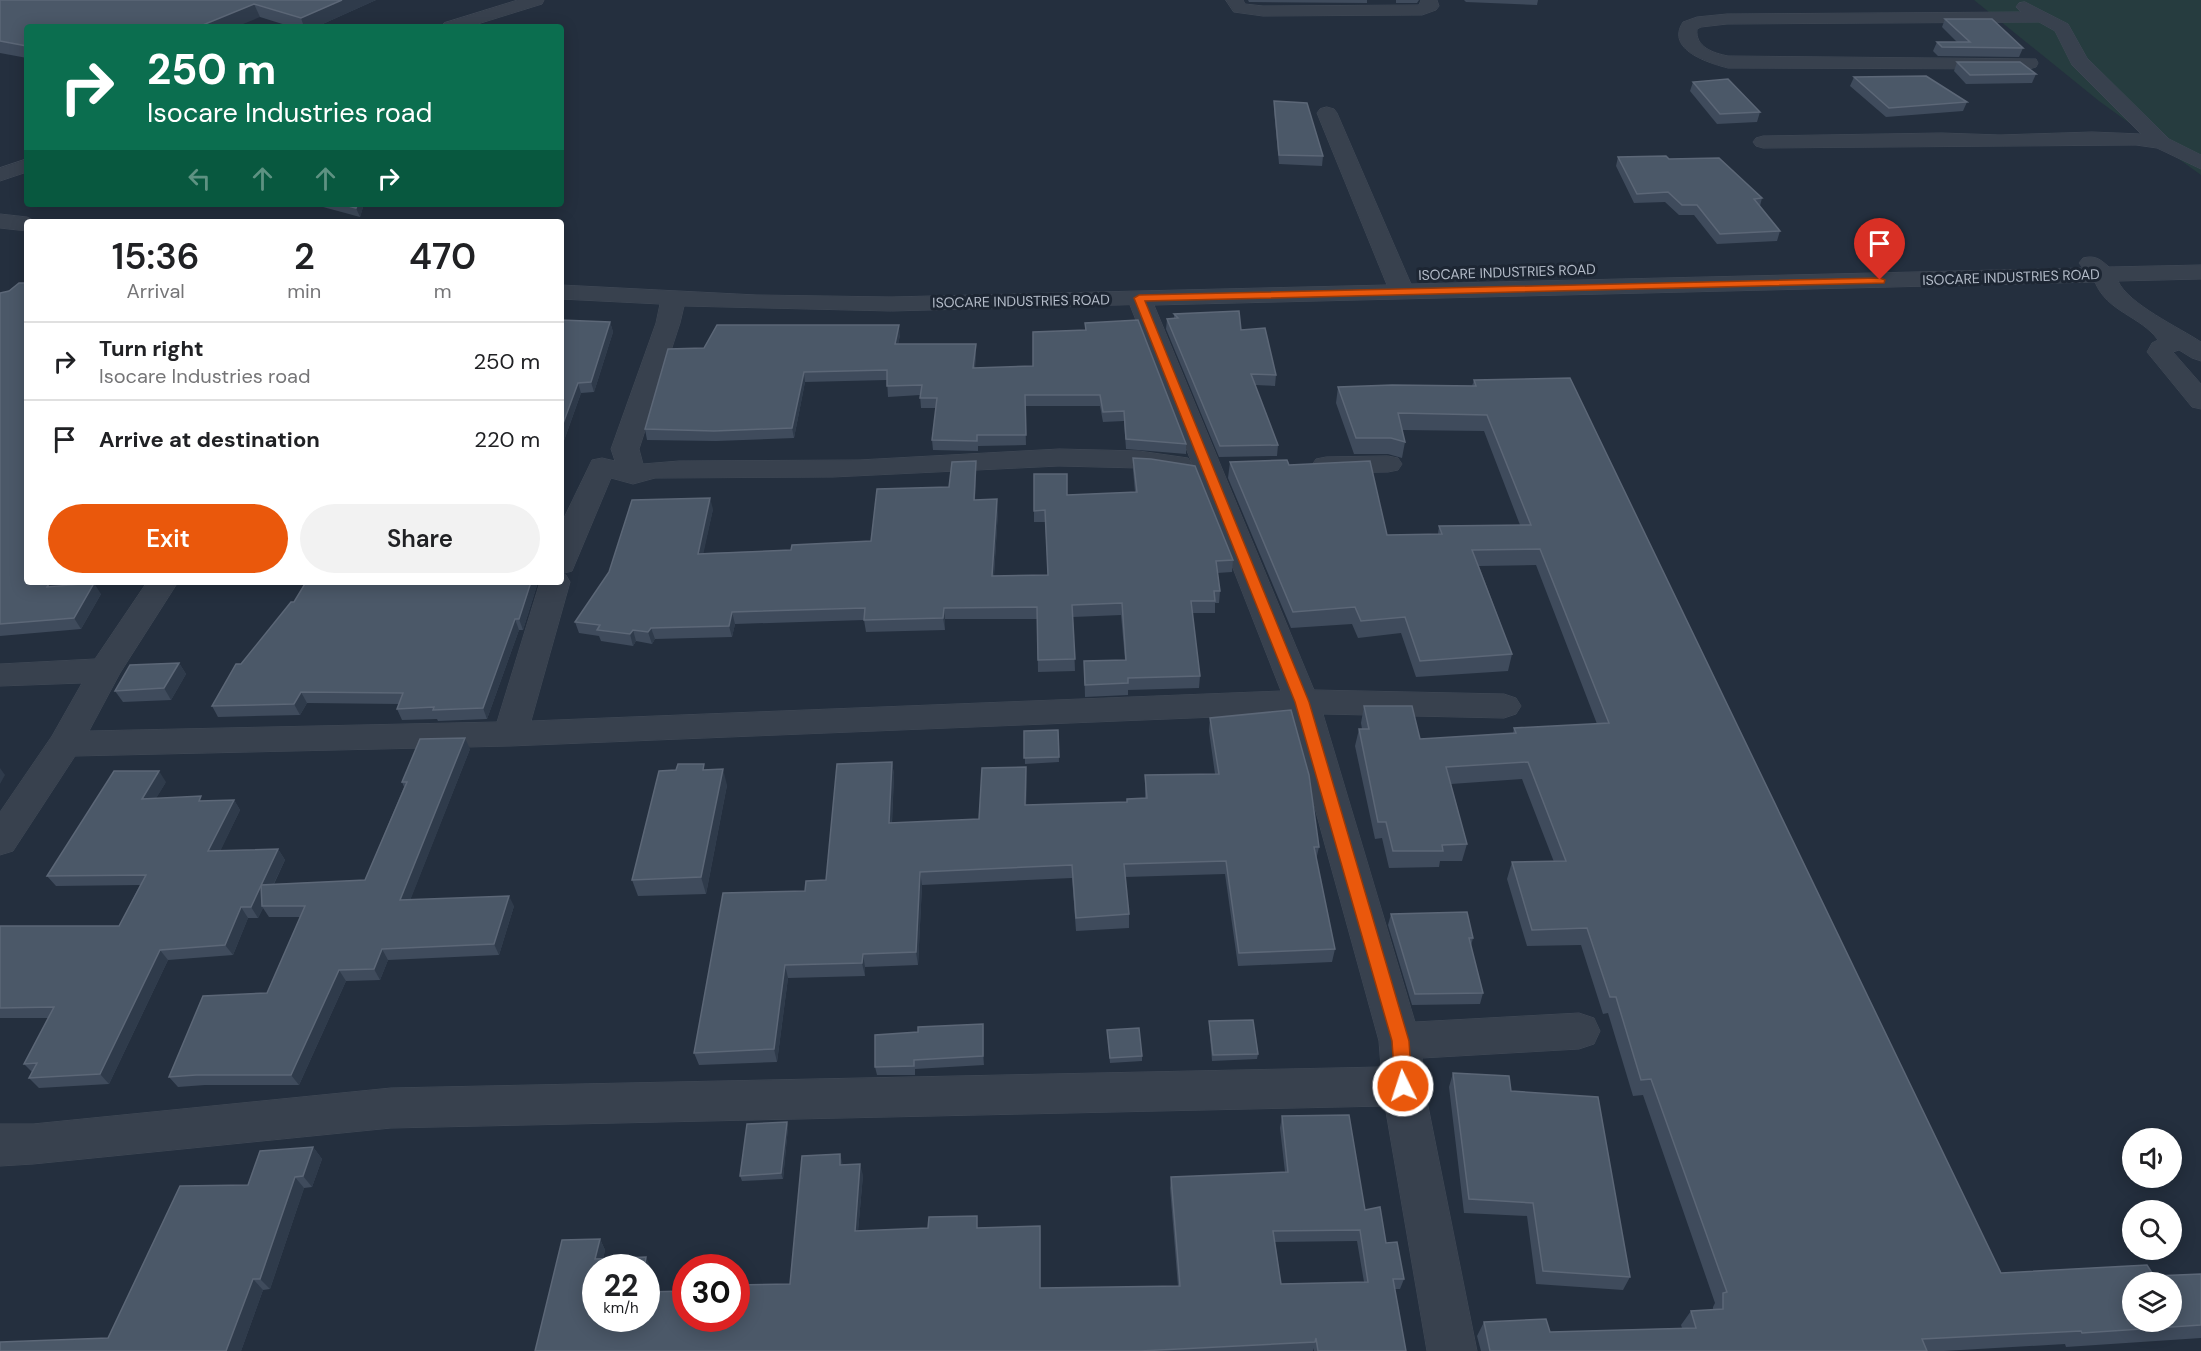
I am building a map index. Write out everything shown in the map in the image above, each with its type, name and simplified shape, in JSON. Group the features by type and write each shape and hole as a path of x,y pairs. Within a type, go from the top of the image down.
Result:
{"street":[{"path":"460,24 536,0"},
{"path":"1234,0 1240,8 1274,11 1422,10 1430,6 1429,0"},
{"path":"2013,0 2062,28 2079,61 2162,143 2201,163"},
{"path":"2029,63 1728,62 1713,59 1691,45 1687,32 1689,26 1697,22 2044,17"},
{"path":"1782,19 1822,62"},
{"path":"1327,113 1398,283"},
{"path":"1763,142 1941,139 2017,141 2092,138 2162,143"},
{"path":"0,175 24,166"},
{"path":"0,221 24,224"},
{"path":"0,237 24,240"},
{"name":"ISOCARE INDUSTRIES ROAD","path":"2096,267 2201,256"},
{"path":"2096,267 2110,290 2123,303 2201,352"},
{"name":"ISOCARE INDUSTRIES ROAD","path":"564,277 784,286 943,286 1398,283 2096,267 2201,272"},
{"name":"ISOCARE INDUSTRIES ROAD","path":"564,292 673,299 891,304 1139,298 1398,283"},
{"path":"1139,298 1302,702 1400,1041 1403,1086 1452,1351"},
{"path":"633,476 625,449 668,323 673,299"},
{"path":"2163,330 2171,344 2161,348 2160,352 2201,401"},
{"path":"564,555 602,466 633,476 653,470 855,468 1078,458 1151,460 1206,468 1240,467"},
{"path":"1297,466 1388,464"},
{"path":"0,841 65,744 105,670 161,585"},
{"path":"510,734 554,585"},
{"path":"0,675 105,670"},
{"path":"65,744 510,734 1302,702 1504,706"},
{"path":"1400,1041 1579,1031"},
{"path":"0,1145 33,1144 391,1108 1403,1086"}],"green space":[{"path":"1974,0 2201,0 2201,175 2099,101"}],"building":[{"path":"0,0 342,0 301,18 254,4 205,24 24,24 24,45 0,41"},
{"path":"1945,19 1992,19 2023,48 1942,47 1937,42 1970,42"},
{"path":"1957,62 2020,62 2036,74 1970,75"},
{"path":"1926,76 1967,102 1889,108 1854,77"},
{"path":"1728,79 1760,112 1720,114 1693,82"},
{"path":"1274,101 1307,103 1323,156 1279,155"},
{"path":"1666,156 1669,159 1719,158 1762,198 1754,199 1780,231 1720,234 1697,205 1682,205 1668,192 1637,194 1618,157"},
{"path":"19,283 24,283 24,585 48,585 47,587 93,585 74,618 0,624 0,293 9,291"},
{"path":"1239,311 1241,330 1265,328 1276,375 1251,374 1278,445 1220,446 1167,319 1178,318 1174,314"},
{"path":"564,320 610,322 591,382 578,383 564,421"},
{"path":"1138,320 1186,444 1126,439 1124,411 1103,412 1100,395 1025,395 1026,435 977,435 977,441 932,440 937,398 920,398 922,385 887,386 887,370 804,372 792,428 714,431 645,429 668,349 704,348 717,325 899,325 895,344 976,344 973,368 1033,366 1033,332 1086,330 1085,323"},
{"path":"1570,378 2001,1273 2147,1265 2151,1272 2122,1272 2122,1330 1922,1339 1927,1351 1490,1351 1484,1322 1546,1319 1550,1332 1696,1328 1691,1311 1723,1309 1723,1293 1727,1292 1651,1079 1641,1080 1616,997 1610,997 1587,928 1532,930 1512,862 1566,861 1528,762 1446,767 1467,844 1442,845 1443,851 1393,851 1386,822 1378,822 1359,729 1369,729 1364,706 1412,706 1420,739 1516,733 1514,728 1609,723 1540,549 1472,550 1512,654 1420,661 1405,617 1361,621 1355,607 1293,612 1230,462 1287,460 1289,465 1370,461 1387,535 1442,534 1439,526 1531,525 1487,415 1398,413 1405,442 1391,438 1356,438 1338,387 1476,386 1474,380"},
{"path":"1133,458 1195,466 1233,560 1216,561 1220,591 1214,591 1215,601 1191,601 1200,676 1128,678 1128,683 1085,685 1084,661 1126,660 1122,603 1072,605 1075,659 1038,660 1037,607 944,608 943,618 864,620 865,608 732,612 729,626 651,628 648,632 633,630 630,634 597,630 600,625 575,622 609,572 632,500 710,498 698,554 791,550 792,545 871,541 877,489 949,487 952,462 976,461 974,500 997,499 992,576 1048,575 1045,510 1034,511 1034,474 1067,474 1067,495 1137,492"},
{"path":"304,585 530,585 519,619 515,619 483,708 397,709 403,693 301,692 294,704 212,706 236,664 241,664 291,602 294,602"},
{"path":"179,663 164,688 115,691 130,665"},
{"path":"1291,710 1309,775 1319,847 1314,847 1335,949 1239,953 1226,861 1124,864 1129,914 1076,918 1072,865 920,872 916,952 863,954 862,963 785,965 774,1049 694,1053 723,893 805,891 806,881 826,880 837,764 892,762 889,823 979,819 982,768 1026,767 1025,805 1127,802 1127,799 1147,798 1145,775 1219,774 1210,718"},
{"path":"1058,730 1059,757 1024,758 1024,731"},
{"path":"465,738 400,900 509,896 494,944 382,949 374,969 339,970 291,1075 169,1077 203,996 267,993 305,906 262,906 261,885 365,880 407,782 402,782 420,739"},
{"path":"678,764 704,764 703,770 723,769 701,877 632,880 659,771 676,770"},
{"path":"114,771 159,771 142,799 201,796 199,801 234,800 208,851 278,849 251,907 241,907 225,945 160,950 100,1074 29,1078 37,1063 24,1064 54,1007 0,1008 0,926 119,926 146,875 47,876"},
{"path":"1467,912 1473,938 1469,938 1483,993 1415,994 1391,914"},
{"path":"1253,1020 1258,1054 1213,1055 1209,1021"},
{"path":"983,1024 983,1056 914,1060 914,1066 875,1067 875,1035 918,1032 918,1027"},
{"path":"1139,1028 1142,1056 1110,1058 1107,1030"},
{"path":"1453,1073 1509,1076 1511,1091 1598,1097 1630,1277 1543,1271 1533,1203 1469,1199"},
{"path":"1349,1115 1365,1210 1380,1207 1386,1243 1397,1242 1404,1279 1393,1279 1406,1351 1318,1351 1316,1338 1315,1342 1140,1351 535,1351 562,1240 600,1239 596,1254 582,1254 582,1332 660,1332 660,1292 672,1291 672,1332 750,1332 750,1285 790,1284 802,1156 840,1154 840,1165 860,1164 855,1231 928,1228 929,1217 977,1216 977,1228 1040,1226 1040,1288 1180,1286 1171,1177 1288,1172 1282,1116","holes":["1360,1230 1368,1282 1281,1284 1273,1231"]},
{"path":"787,1122 781,1173 740,1176 747,1124"},
{"path":"313,1147 303,1176 295,1177 260,1279 253,1279 226,1351 0,1351 0,1342 108,1338 180,1186 248,1185 260,1151"},
{"path":"2201,1274 2201,1325 2182,1326 2182,1275"}],"route":[{"path":"1403,1086 1400,1041 1302,702 1139,298 1880,280"}]}
